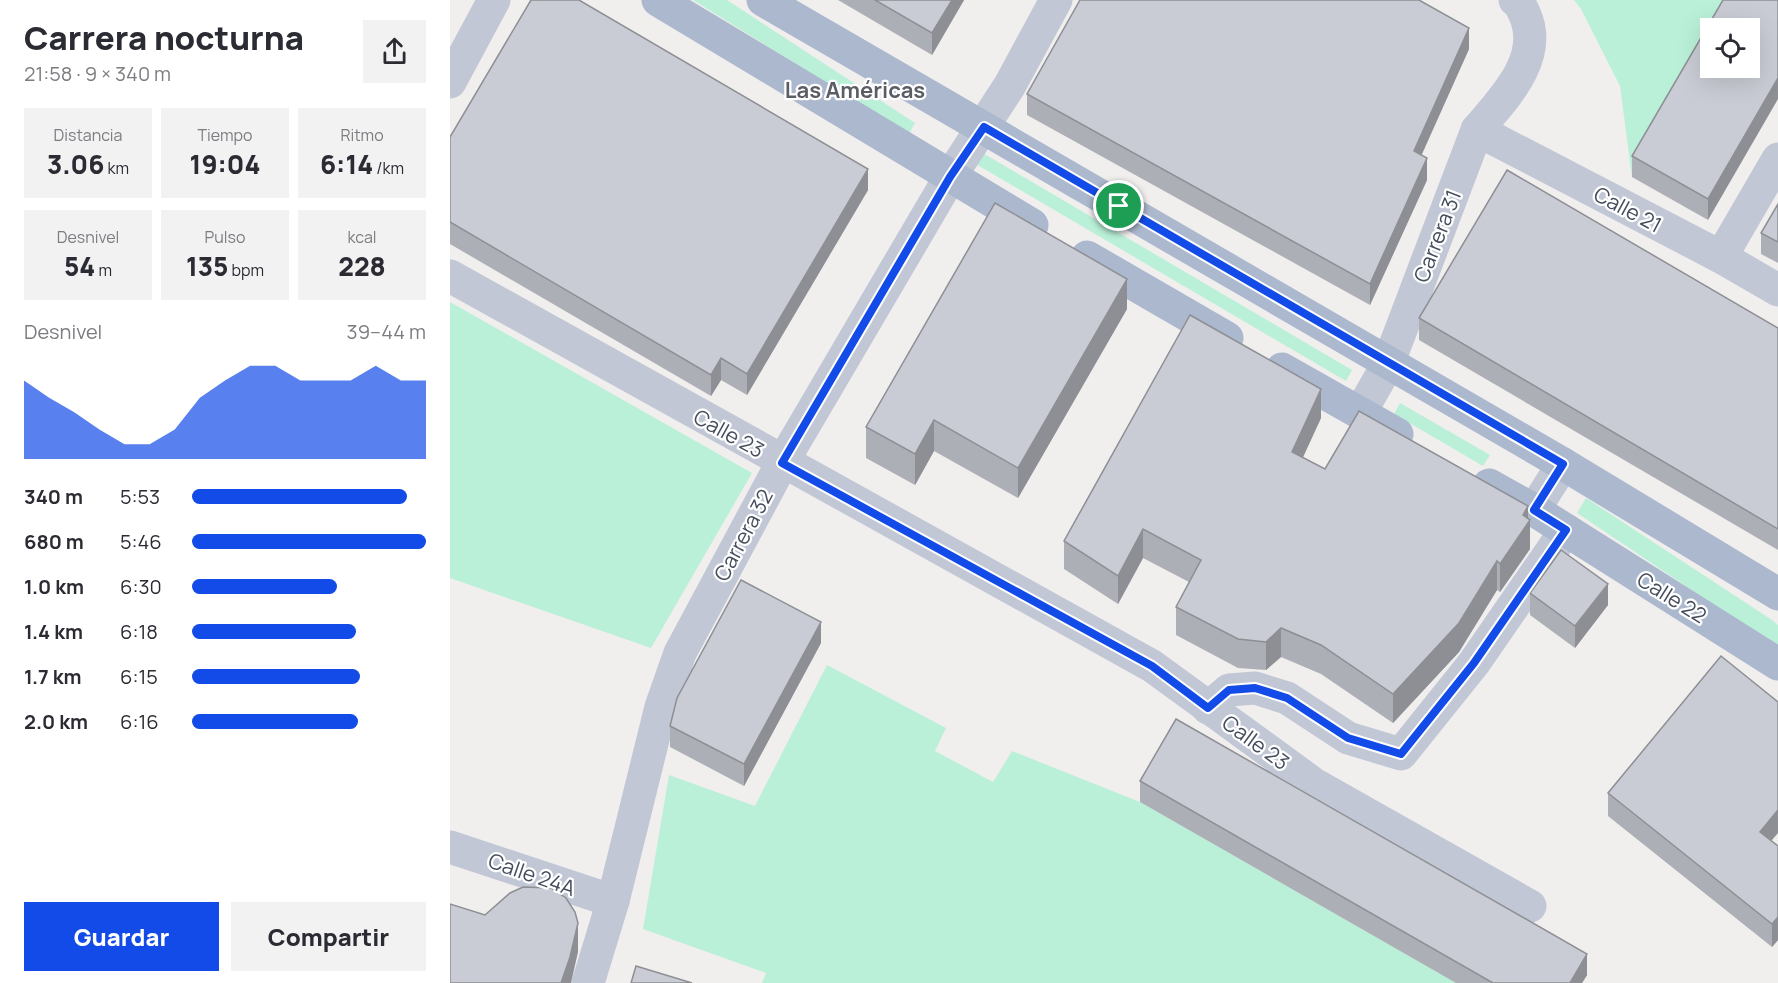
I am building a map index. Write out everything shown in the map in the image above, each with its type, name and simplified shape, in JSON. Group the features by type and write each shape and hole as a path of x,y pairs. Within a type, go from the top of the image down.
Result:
{"main road":[{"path":"658,0 950,177 1254,353 1422,447"},
{"path":"763,0 1563,464 1778,594"},
{"name":"Calle 22","path":"1463,470 1534,510 1778,664"}],"street":[{"path":"450,82 494,0"},
{"name":"Carrera 32","path":"588,983 613,901 661,707 680,653 782,463 950,177 984,127 1056,0"},
{"name":"Carrera 31","path":"1360,413 1388,364 1477,130 1503,100 1526,66 1531,30 1519,3 1515,0"},
{"name":"Calle 21","path":"1477,130 1721,257 1778,290"},
{"path":"1721,257 1778,159"},
{"name":"Calle 23","path":"450,276 782,463 1152,666 1314,784 1530,906"},
{"path":"1534,510 1563,464"},
{"path":"1208,708 1229,690 1255,688 1287,698 1348,738 1401,754 1474,663 1566,530"},
{"name":"Calle 24A","path":"450,846 613,901"}],"green space":[{"path":"693,0 727,0 915,123 909,134"},
{"path":"1574,0 1734,0 1719,18 1700,18 1700,59 1632,177 1620,86 1581,9"},
{"path":"981,152 1352,370 1346,381 974,163"},
{"path":"450,302 752,473 651,648 450,578"},
{"path":"1400,403 1490,455 1483,466 1394,414"},
{"path":"1586,498 1772,620 1778,625 1778,648 1577,513"},
{"path":"827,665 946,728 935,751 993,782 1012,751 1140,802 1456,983 762,983 766,973 643,929 669,775 755,806"}],"building":[{"path":"531,0 579,0 868,169 747,374 721,358 711,375 450,222 450,137"},
{"path":"875,0 952,0 932,33"},
{"path":"1080,0 1419,0 1469,28 1414,151 1427,158 1370,284 1027,94"},
{"path":"1723,0 1778,0 1778,78 1708,199 1632,156 1700,39 1700,78 1760,78 1760,18 1712,18"},
{"path":"1507,170 1778,328 1778,529 1419,318"},
{"path":"995,203 1127,279 1018,468 934,420 915,454 866,427"},
{"path":"1778,204 1778,242 1761,233"},
{"path":"1190,315 1321,389 1292,452 1325,469 1359,411 1528,506 1523,515 1530,520 1500,564 1497,561 1459,623 1393,694 1321,645 1281,628 1266,642 1238,639 1176,607 1201,560 1143,529 1118,576 1064,541"},
{"path":"1561,550 1608,584 1575,626 1530,593"},
{"path":"741,580 821,622 744,764 670,726 677,698"},
{"path":"1721,656 1778,702 1778,810 1760,832 1778,846 1778,917 1772,924 1608,793"},
{"path":"1176,719 1587,954 1570,983 1493,983 1140,781"},
{"path":"523,887 551,888 566,898 575,912 578,923 561,983 450,983 450,904 485,915 510,893"},
{"path":"636,966 692,983 631,983"}],"district":[{"name":"Las Américas","path":"855,90"}],"route":[{"path":"984,127 1119,206 1563,464 1534,510 1566,530 1474,663 1401,754 1348,738 1305,712 1287,698 1255,688 1229,690 1208,708 1152,666 782,463 950,177 984,127"}]}
